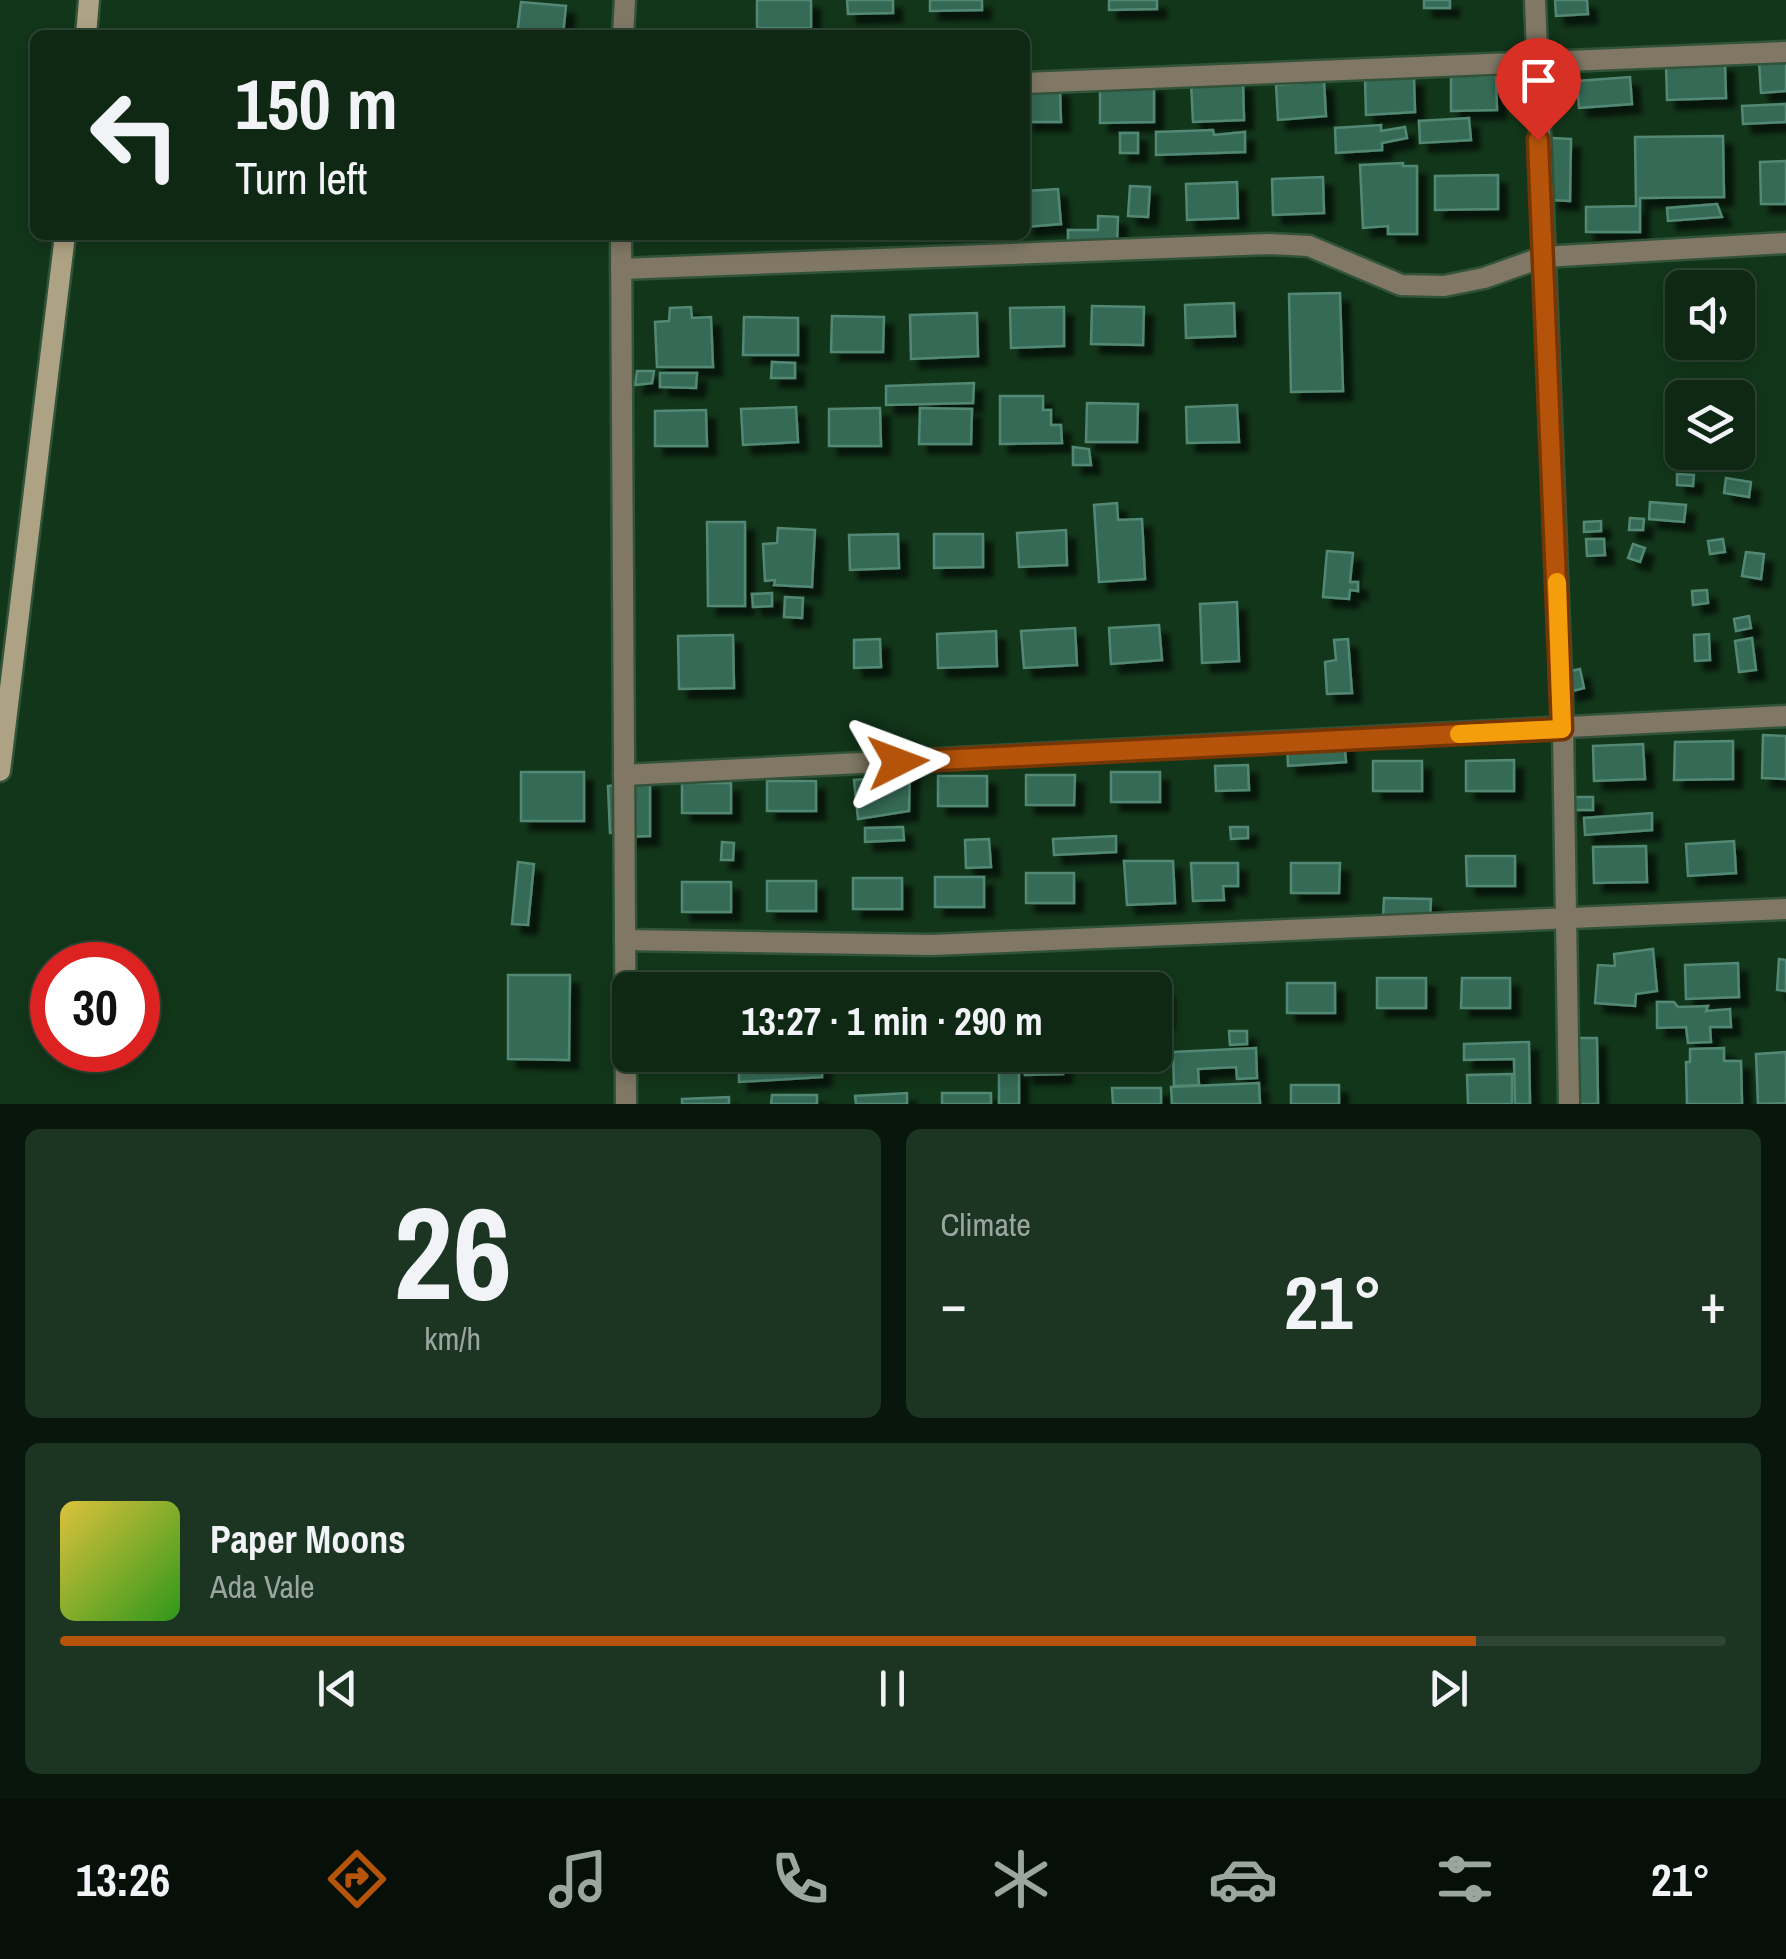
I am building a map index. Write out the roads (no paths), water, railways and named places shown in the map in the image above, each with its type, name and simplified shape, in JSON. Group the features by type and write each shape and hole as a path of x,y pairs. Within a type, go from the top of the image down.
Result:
{"street":[{"path":"86,30 89,0"},
{"path":"623,30 625,0"},
{"path":"1535,0 1562,729 1568,1104"},
{"path":"1030,83 1786,52"},
{"path":"0,771 63,240"},
{"path":"620,240 626,1104"},
{"path":"621,269 1268,244 1308,246 1401,285 1444,286 1484,278 1543,257 1786,242"},
{"path":"624,775 1786,716"},
{"path":"625,940 932,945 1786,909"}]}
